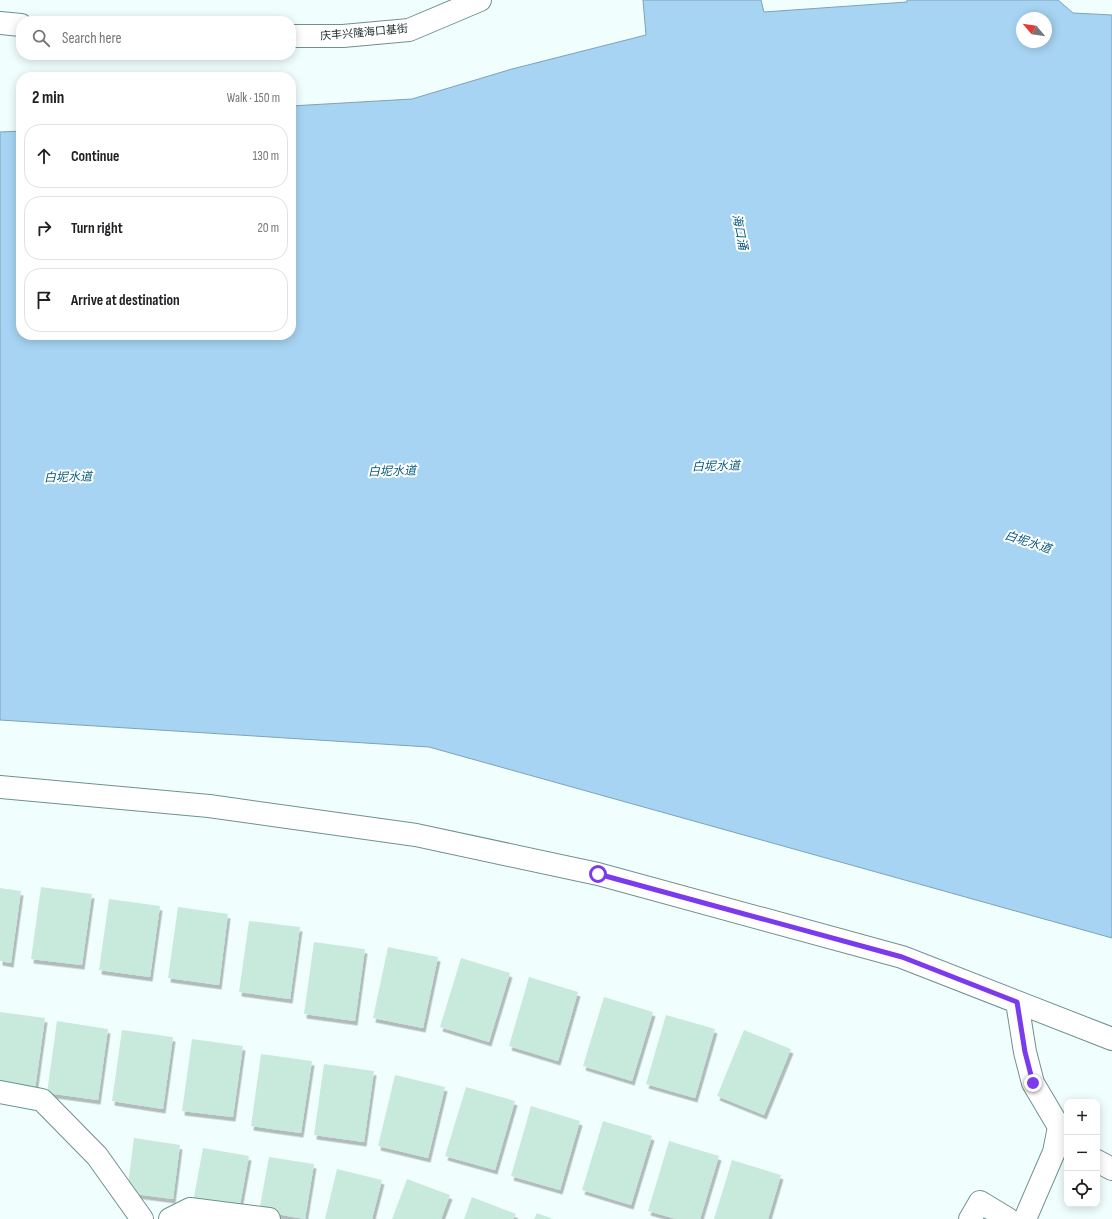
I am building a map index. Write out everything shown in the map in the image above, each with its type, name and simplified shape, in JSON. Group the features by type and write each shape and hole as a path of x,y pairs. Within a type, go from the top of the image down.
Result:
{"street":[{"name":"庆丰兴隆海口基街","path":"296,36 344,36 409,30 480,0"},
{"path":"0,23 16,25"},
{"path":"0,786 209,806 424,836 598,874 902,957 1112,1039"},
{"path":"1017,1002 1025,1052 1033,1083 1063,1132 1025,1219"},
{"path":"0,1092 42,1100 97,1156 142,1219"},
{"path":"1100,1163 1112,1170"},
{"path":"970,1219 980,1202 1008,1219"},
{"path":"170,1219 190,1209 269,1219"}],"water":[{"path":"643,0 761,0 764,12 907,2 907,0 1058,0 1073,13 1112,15 1112,938 429,747 0,720 0,132 16,131 16,340 296,340 296,106 412,99 512,69 646,35"}],"building":[{"path":"41,887 92,894 82,965 31,959"},
{"path":"0,888 21,891 11,963 0,961"},
{"path":"109,899 160,906 150,977 99,970"},
{"path":"178,907 228,914 219,985 168,978"},
{"path":"249,921 300,927 290,999 239,992"},
{"path":"314,942 365,949 355,1021 304,1014"},
{"path":"388,947 438,957 423,1028 373,1018"},
{"path":"461,958 510,973 489,1042 440,1027"},
{"path":"529,977 578,992 558,1061 509,1046"},
{"path":"604,997 653,1012 632,1081 583,1066"},
{"path":"0,1012 45,1018 35,1089 0,1085"},
{"path":"666,1015 715,1029 695,1098 646,1084"},
{"path":"57,1021 108,1029 98,1100 47,1093"},
{"path":"122,1030 173,1037 163,1109 112,1101"},
{"path":"744,1030 791,1049 764,1115 717,1096"},
{"path":"192,1039 243,1046 233,1117 182,1111"},
{"path":"261,1054 312,1061 301,1133 251,1126"},
{"path":"324,1064 374,1071 364,1142 314,1135"},
{"path":"395,1075 445,1087 428,1158 378,1146"},
{"path":"466,1087 515,1101 495,1170 445,1156"},
{"path":"531,1106 580,1121 560,1190 511,1176"},
{"path":"603,1121 652,1136 631,1205 582,1190"},
{"path":"134,1138 180,1145 173,1199 127,1193"},
{"path":"669,1141 719,1156 700,1219 676,1219 648,1211"},
{"path":"203,1148 249,1156 239,1210 193,1202"},
{"path":"269,1157 314,1164 305,1219 259,1211"},
{"path":"732,1160 781,1175 768,1219 714,1219"},
{"path":"337,1169 382,1180 372,1219 325,1219"},
{"path":"407,1179 450,1195 441,1219 392,1219"},
{"path":"472,1197 516,1214 513,1219 464,1219"},
{"path":"537,1213 553,1219 534,1219"}],"route":[{"path":"598,874 902,957 1017,1002 1025,1052 1033,1083"}],"water label":[{"name":"海口涌","path":"740,232"},
{"name":"白坭水道","path":"716,466"},
{"name":"白坭水道","path":"392,471"},
{"name":"白坭水道","path":"68,477"},
{"name":"白坭水道","path":"1028,542"}]}
